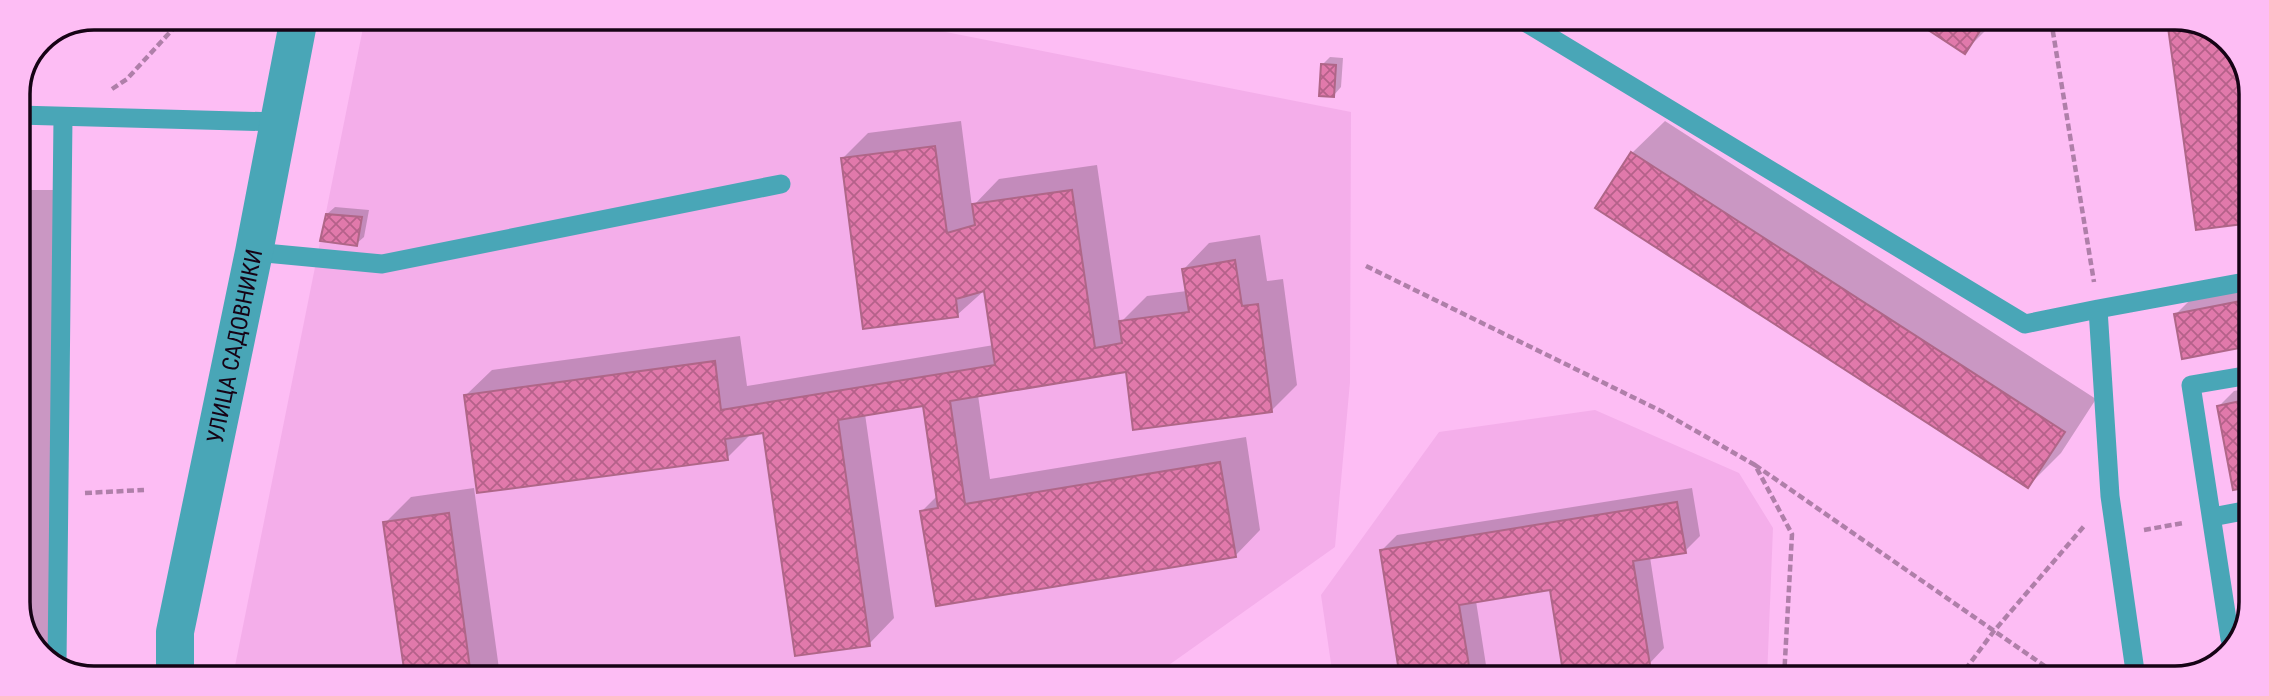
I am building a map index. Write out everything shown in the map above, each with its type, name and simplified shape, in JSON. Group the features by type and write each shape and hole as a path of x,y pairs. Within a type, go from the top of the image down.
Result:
{"street":[{"name":"УЛИЦА САДОВНИКИ","path":"176,666 175,632 254,252 297,30"}],"lane":[{"path":"1538,30 2025,324 2239,283"},
{"path":"30,116 278,122"},
{"path":"57,655 66,117"},
{"path":"254,252 382,264 781,184"},
{"path":"2098,309 2109,496 2134,666"},
{"path":"2231,635 2191,385 2239,377"},
{"path":"2211,517 2239,512"}],"path":[{"path":"66,117 127,79 172,30"},
{"path":"2053,30 2098,309"},
{"path":"1366,265 1661,411 1755,465 2045,666"},
{"path":"1755,465 1793,534 1785,666"},
{"path":"59,495 144,490"},
{"path":"1968,666 1994,631 2109,496"},
{"path":"2115,536 2211,517"}],"shaded area":[{"path":"363,30 936,30 1351,112 1350,382 1335,547 1167,666 235,666"},
{"path":"1595,410 1739,473 1773,528 1767,666 1331,666 1321,595 1439,432"}],"building":[{"path":"1928,30 1981,30 1965,54"},
{"path":"2168,30 2184,30 2211,40 2229,58 2238,81 2239,225 2196,230"},
{"path":"1321,64 1336,65 1334,97 1319,96"},
{"path":"935,146 947,233 975,225 972,204 1072,190 1095,348 1122,343 1119,321 1189,312 1182,269 1235,260 1242,306 1258,304 1272,412 1133,430 1126,372 950,401 965,504 1220,462 1236,557 936,606 920,511 938,508 923,406 838,420 870,646 795,656 763,433 725,439 728,460 477,493 464,395 715,361 721,410 995,365 984,291 956,299 958,317 863,329 841,158"},
{"path":"1631,152 2065,432 2028,488 1595,208"},
{"path":"326,214 362,217 357,246 320,241"},
{"path":"2239,301 2239,348 2182,359 2174,314"},
{"path":"2239,401 2239,489 2233,490 2217,406"},
{"path":"1677,502 1686,553 1633,561 1650,665 1562,666 1550,590 1459,605 1469,666 1398,666 1380,550"},
{"path":"449,513 470,666 404,666 383,522"}]}
